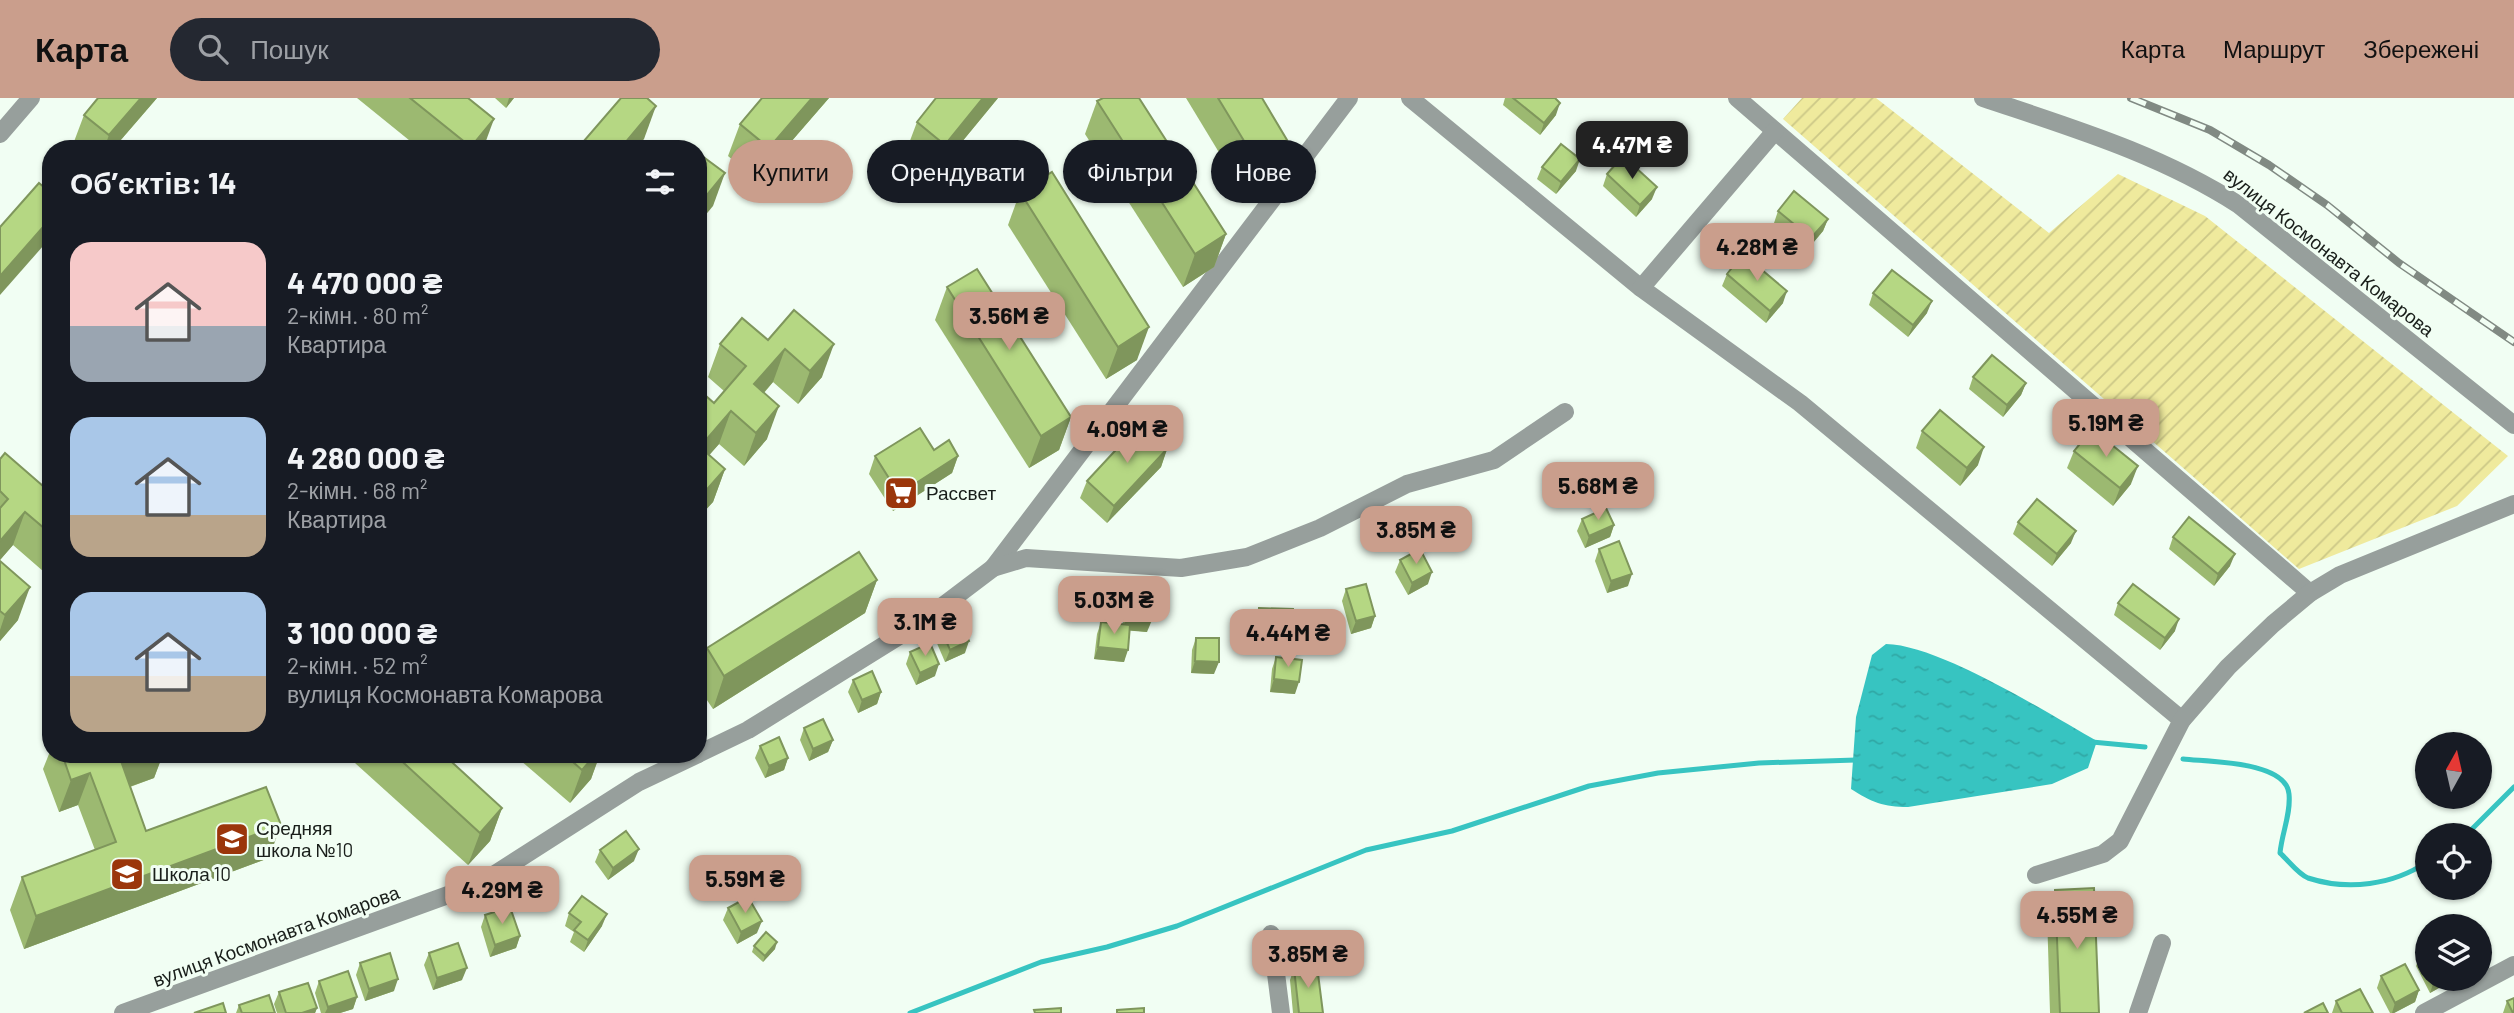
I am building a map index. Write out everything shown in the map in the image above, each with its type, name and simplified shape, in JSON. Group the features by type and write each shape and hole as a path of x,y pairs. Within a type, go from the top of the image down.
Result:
{"street":[{"path":"0,134 32,98"},
{"name":"вулиця Космонавта Комарова","path":"707,750 748,730 899,636 993,568 1349,98"},
{"path":"1410,98 1640,288 1800,403 2182,720"},
{"path":"1737,98 2310,593"},
{"name":"вулиця Космонавта Комарова","path":"1983,98 2109,140 2210,186 2239,205 2514,425"},
{"path":"1640,288 1775,131"},
{"name":"вулиця Космонавта Комарова","path":"993,568 1026,558 1181,568 1247,557 1320,528 1407,484 1494,460 1565,412"},
{"path":"2036,875 2103,853 2120,841 2182,720 2228,667 2310,593 2381,556 2514,504"},
{"name":"вулиця Космонавта Комарова","path":"123,1013 481,883 639,782 679,763"},
{"path":"1271,934 1281,1013"},
{"path":"2138,1013 2162,943"},
{"path":"2424,1013 2514,965"}],"shaded area":[{"path":"1802,98 1876,98 2049,233 2118,174 2205,216 2508,456 2457,506 2299,569 1783,119"}],"water":[{"path":"1886,644 1909,647 1963,668 2023,698 2097,741 2088,768 2052,784 1908,807 1885,805 1858,794 1851,789 1856,717 1872,655"}],"building":[{"path":"98,98 141,98 109,135 84,115"},
{"path":"410,98 468,98 494,119 477,140 462,140"},
{"path":"621,98 647,98 656,106 628,140 585,140"},
{"path":"762,98 812,98 776,140 759,140 740,124"},
{"path":"936,98 983,98 949,140 939,140 917,122"},
{"path":"1103,98 1139,98 1166,140 1122,140 1097,101"},
{"path":"1218,98 1262,98 1287,140 1243,140"},
{"path":"1513,98 1555,98 1560,103 1544,123"},
{"path":"1561,144 1580,159 1561,182 1542,167"},
{"path":"1623,156 1657,187 1640,205 1607,174"},
{"path":"707,160 725,173 707,195"},
{"path":"1052,172 1063,190 1063,203 1071,203 1149,327 1118,347 1027,203 1049,203 1049,174"},
{"path":"39,183 42,186 42,228 0,276 0,227"},
{"path":"1197,189 1226,234 1195,254 1162,203 1197,203"},
{"path":"1794,191 1828,219 1811,238 1778,211"},
{"path":"1743,254 1787,291 1770,311 1727,274"},
{"path":"977,269 1071,417 1041,436 947,287"},
{"path":"1892,270 1932,301 1913,325 1873,293"},
{"path":"794,310 834,344 810,371 785,349 754,384 779,406 756,433 731,411 707,439 707,397 714,403 746,366 720,344 742,318 768,340"},
{"path":"1992,355 2026,383 2007,405 1973,377"},
{"path":"1940,410 1984,447 1967,468 1922,431"},
{"path":"1140,424 1167,449 1114,506 1087,481"},
{"path":"920,428 934,450 949,440 958,456 899,494 875,456"},
{"path":"2092,429 2138,466 2120,488 2074,451"},
{"path":"5,453 42,485 42,526 25,512 0,541 0,508 8,499 0,491 0,459"},
{"path":"707,453 725,469 707,489"},
{"path":"2037,499 2076,531 2057,554 2018,522"},
{"path":"1606,508 1614,525 1589,536 1582,519"},
{"path":"2189,517 2235,554 2218,574 2173,537"},
{"path":"1619,541 1632,574 1611,581 1599,549"},
{"path":"1420,549 1432,572 1412,583 1400,560"},
{"path":"859,552 877,580 724,676 707,648"},
{"path":"0,561 30,587 5,615 0,611"},
{"path":"1366,584 1375,616 1356,621 1346,589"},
{"path":"2133,584 2179,619 2165,638 2118,603"},
{"path":"1129,586 1154,587 1152,620 1127,618"},
{"path":"1259,608 1293,609 1292,633 1258,632"},
{"path":"960,620 969,641 950,650 941,629"},
{"path":"1101,622 1130,625 1128,650 1098,647"},
{"path":"1196,638 1219,638 1219,662 1195,661"},
{"path":"930,643 939,664 920,673 910,652"},
{"path":"1276,657 1302,660 1299,682 1274,679"},
{"path":"872,671 881,692 862,700 853,680"},
{"path":"823,719 833,740 813,749 804,728"},
{"path":"779,737 788,758 769,766 760,746"},
{"path":"65,763 122,763 146,831 266,787 281,825 36,916 22,877 116,842 90,773 71,780"},
{"path":"404,763 453,763 502,808 480,833"},
{"path":"574,763 588,763 582,770"},
{"path":"626,831 639,849 613,868 600,850"},
{"path":"2094,888 2099,1013 2060,1013 2055,890"},
{"path":"582,896 607,914 588,940 574,930 581,922 569,913"},
{"path":"748,897 762,921 741,932 728,908"},
{"path":"510,907 520,936 495,945 485,915"},
{"path":"766,932 777,942 765,956 754,946"},
{"path":"1326,933 1328,952 1294,956 1292,938"},
{"path":"458,943 467,968 437,978 429,953"},
{"path":"390,953 398,979 369,989 360,963"},
{"path":"2405,964 2417,991 2395,1003 2381,976"},
{"path":"1317,966 1323,1013 1299,1013 1294,968"},
{"path":"348,971 357,997 328,1007 319,981"},
{"path":"308,983 317,1008 302,1013 286,1013 279,992"},
{"path":"2360,989 2373,1013 2342,1013 2336,1001"},
{"path":"269,995 275,1013 242,1013 239,1005"},
{"path":"2514,998 2514,1013 2513,1013 2507,1001"},
{"path":"223,1003 226,1013 194,1013"},
{"path":"2323,1003 2328,1013 2304,1013"},
{"path":"1061,1008 1061,1013 1035,1013 1034,1010"},
{"path":"1144,1008 1144,1013 1117,1013 1117,1010"}],"waterway":[{"path":"2092,742 2145,747"},
{"path":"2183,759 2245,765 2275,775 2285,783 2289,794 2288,816 2280,853 2308,878 2339,884 2370,884 2415,869"},
{"path":"910,1013 1041,962 1107,947 1177,926 1366,850 1452,831 1589,786 1658,773 1759,763 1856,760"},
{"path":"2478,823 2514,787"}],"railway":[{"path":"2131,98 2210,130 2269,165 2327,205 2399,263 2514,342"}],"place":[{"name":"Рассвет","path":"901,493"},
{"name":"Средняя школа №10","path":"232,839"},
{"name":"Школа 10","path":"127,874"}]}
